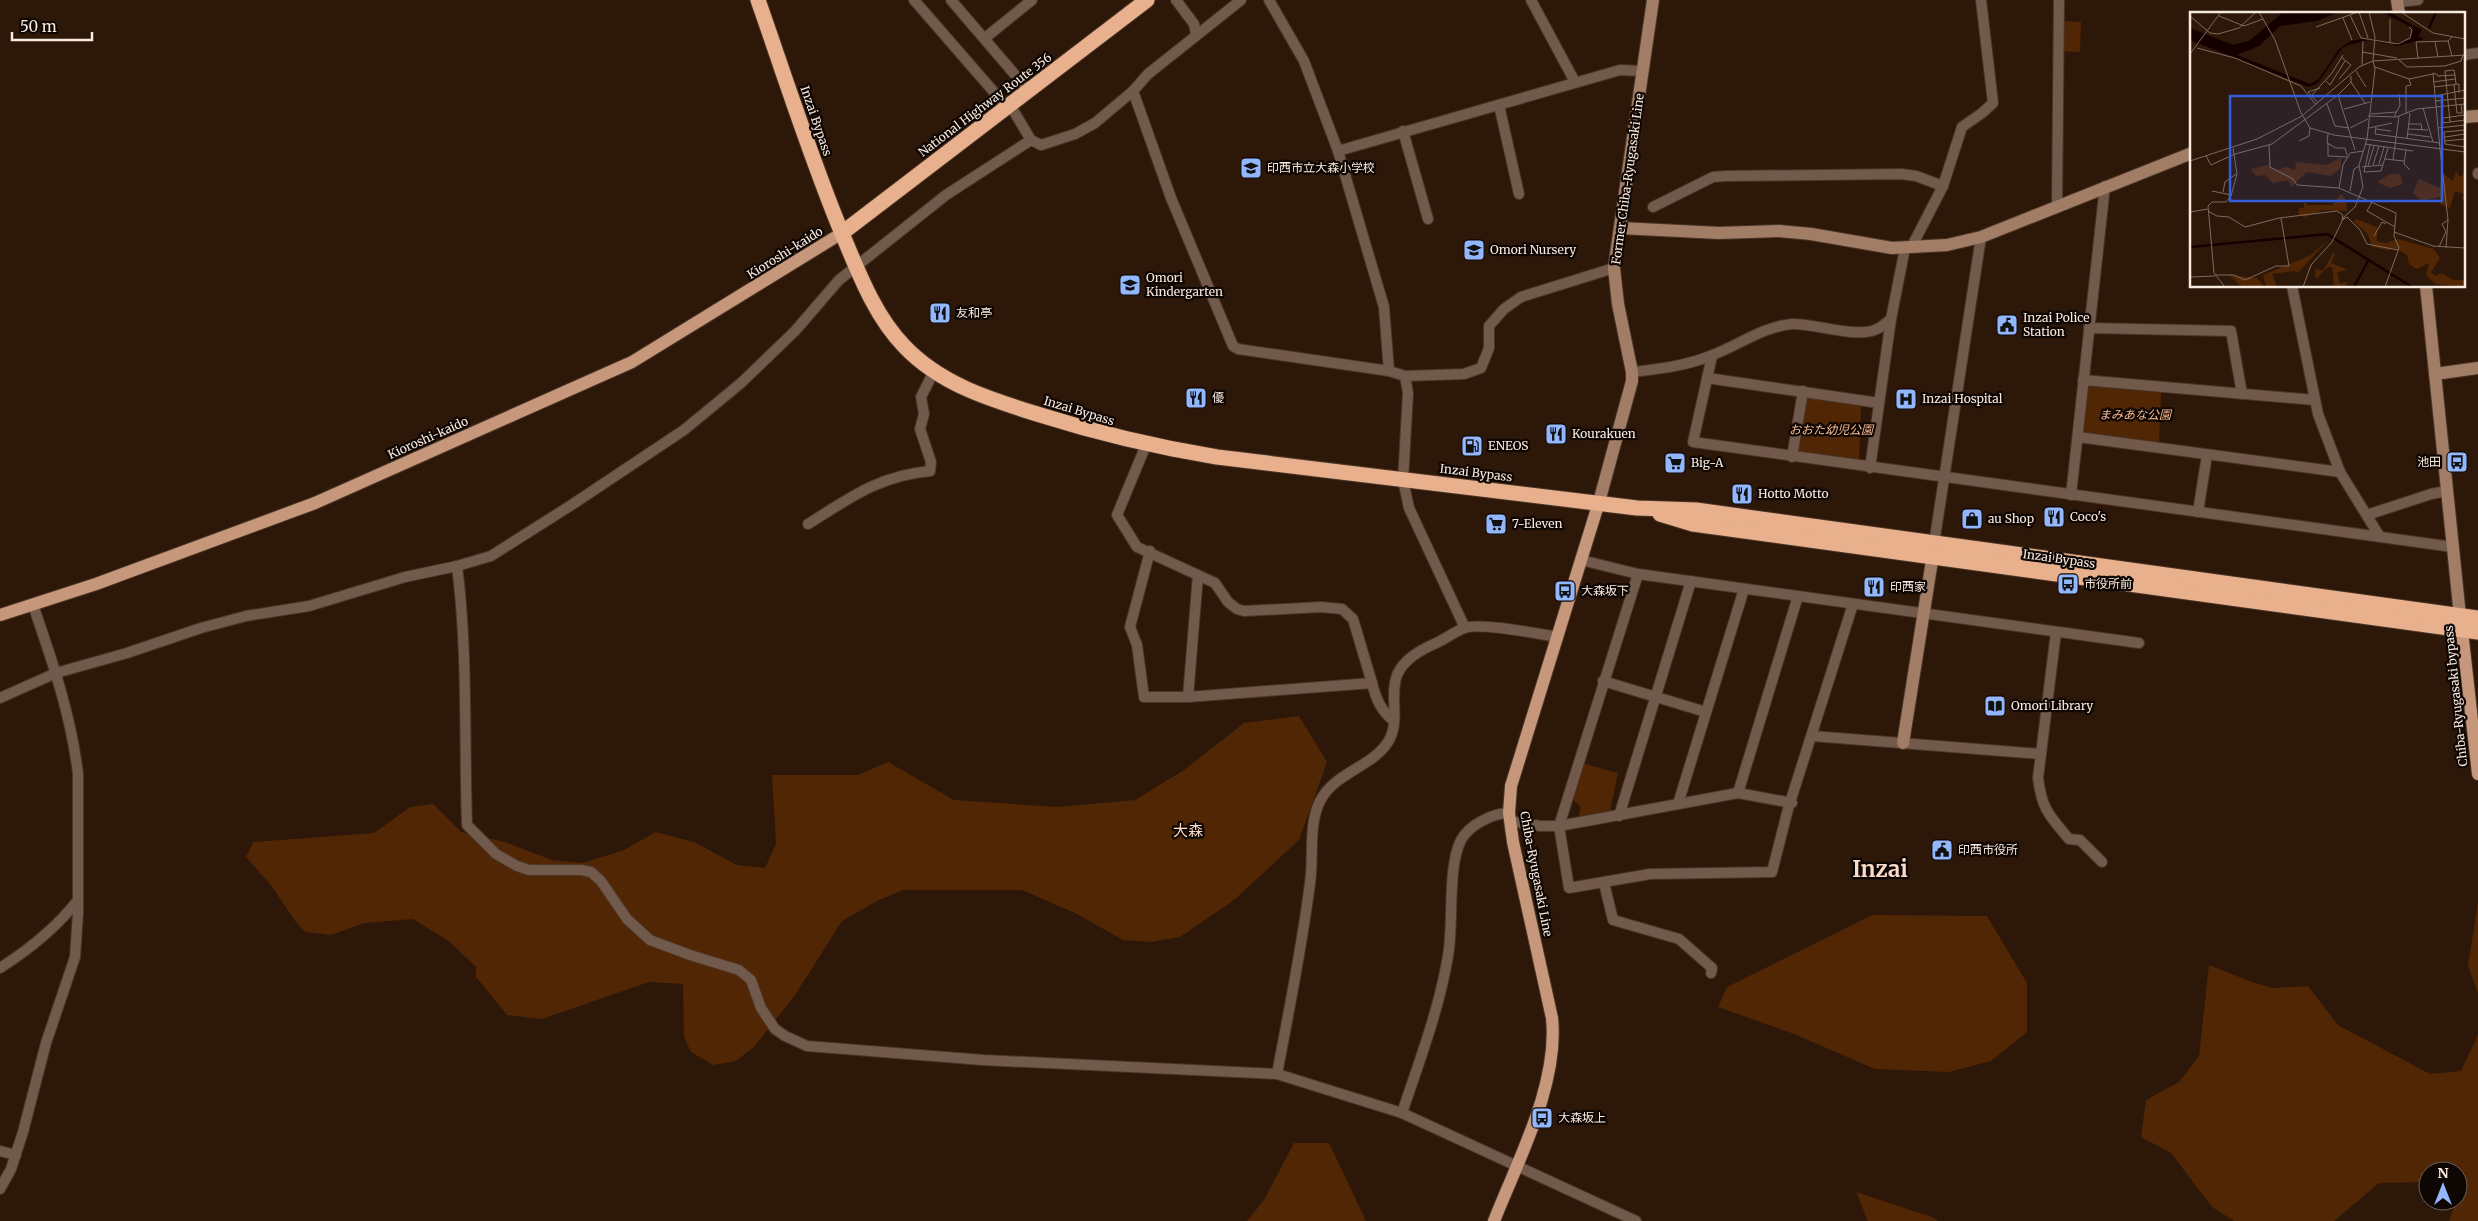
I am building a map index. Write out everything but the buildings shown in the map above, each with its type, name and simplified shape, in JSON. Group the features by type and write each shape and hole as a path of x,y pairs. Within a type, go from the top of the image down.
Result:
{"highway":[{"name":"Inzai Bypass","path":"758,0 829,201 856,267 892,332 905,347 934,371 974,393 1146,445 1217,457 1637,508 1696,510 1933,550 2461,623 2478,632"},
{"name":"National Highway Route 356","path":"842,233 1147,0"},
{"name":"Inzai Bypass","path":"2461,623 2478,618"}],"main road":[{"name":"Kioroshi-kaido","path":"0,615 33,605 322,500 632,362 842,233"},
{"name":"Chiba-Ryugasaki Line","path":"1494,1221 1546,1088 1552,1061 1553,1030 1510,817 1511,786 1599,502"},
{"name":"Chiba-Ryugasaki bypass","path":"2461,623 2478,768"}],"street":[{"path":"914,0 1009,106 1031,140 1041,145 1076,134 1095,123 1133,91 1148,74 1241,0"},
{"path":"951,0 1028,90"},
{"path":"985,38 1032,0"},
{"path":"1176,0 1194,24 1196,34"},
{"path":"1269,0 1304,60 1338,151 1384,307 1390,371"},
{"path":"1532,0 1575,82"},
{"name":"Former Chiba-Ryugasaki Line","path":"1599,502 1630,391 1632,372 1618,304 1614,268 1653,0"},
{"path":"1870,468 1891,319 1908,248 1943,186 1962,127 1982,113 1992,103 1982,0"},
{"path":"2057,206 2059,0"},
{"path":"2398,5 2418,0"},
{"path":"1338,151 1620,70 1643,71"},
{"path":"1133,91 1171,198 1233,346 1238,349 1390,371 1405,376 1464,374 1481,368 1489,348 1489,326 1504,309 1521,297 1614,268"},
{"path":"1499,105 1519,194"},
{"path":"1403,131 1428,219"},
{"path":"0,698 56,673 246,616 309,606 405,577 457,566 491,556 684,430 741,383 795,331 839,280 946,195 1031,140"},
{"path":"1620,228 1719,233 1779,232 1811,234 1892,248 1947,245 1981,236 2190,154"},
{"path":"1653,207 1713,177 1901,174 1916,176 1943,186"},
{"path":"2071,495 2105,186"},
{"path":"1903,743 1981,236"},
{"path":"2292,288 2315,400 2340,472 2380,538"},
{"path":"2426,288 2461,623"},
{"path":"1632,372 1675,367 1712,356 1746,337 1772,328 1792,324 1860,331 1878,330 1891,319"},
{"path":"2089,328 2231,331 2242,394"},
{"path":"1712,356 1693,442 1870,468 2453,547"},
{"path":"2435,374 2478,368"},
{"path":"808,524 879,482 906,473 930,471 931,462 920,429 924,414 921,398 934,371"},
{"path":"1405,376 1408,393 1403,480 1409,508 1465,628"},
{"path":"1707,378 1878,403"},
{"path":"2083,380 2315,400"},
{"path":"1792,457 1803,391"},
{"path":"2078,437 2340,472"},
{"path":"1146,445 1117,515 1137,547 1150,551 1215,583 1228,602 1237,609 1244,611 1321,607 1342,609 1353,619 1377,700 1387,716 1394,722"},
{"path":"2198,512 2207,455"},
{"path":"2367,515 2431,494 2447,491"},
{"path":"1150,551 1130,627 1137,645 1144,697 1188,697 1372,683"},
{"path":"1581,560 1638,574 2139,643"},
{"path":"457,566 462,605 466,684 467,825 496,854 517,866 529,870 581,870 591,872 601,881 628,919 650,940 690,956 739,970 751,980 768,1020 785,1036 807,1046 888,1053 1100,1066 1277,1074 1402,1113 1636,1221"},
{"path":"1638,574 1559,826 1569,888 1650,874 1772,872 1774,858 1853,604"},
{"path":"1188,697 1198,575"},
{"path":"1619,816 1691,581"},
{"path":"1678,804 1744,589"},
{"path":"1738,794 1798,596"},
{"path":"0,1189 16,1155 46,1043 75,957 78,900 78,774 70,719 33,605"},
{"path":"1277,1074 1300,952 1311,881 1315,821 1320,800 1334,783 1376,755 1388,742 1394,722 1396,676 1404,663 1418,651 1465,628 1478,627 1558,637"},
{"path":"2056,632 2038,778 2044,809 2069,839 2080,840 2102,862"},
{"path":"1604,681 1706,712"},
{"path":"1812,736 2041,754"},
{"path":"1402,1113 1435,1012 1448,956 1456,854 1462,838 1484,820 1501,813 1540,826 1559,826 1738,794 1792,802"},
{"path":"1604,883 1613,920 1679,939 1712,968 1711,973"},
{"path":"0,968 44,937 64,918 78,900"},
{"path":"0,1151 16,1155"}],"green space":[{"path":"2061,21 2081,22 2080,52 2061,51"},
{"name":"まみあな公園","path":"2086,385 2161,392 2159,444 2079,433"},
{"name":"おおた幼児公園","path":"1806,398 1861,406 1859,463 1797,454"},
{"path":"1299,716 1327,762 1299,840 1234,900 1180,937 1151,942 1123,940 1075,913 1022,890 903,890 879,900 842,921 795,995 755,1046 736,1061 713,1065 691,1052 684,1037 683,984 649,982 542,1019 507,1015 476,977 476,967 450,942 413,919 364,923 331,935 305,932 270,884 246,857 253,842 374,833 410,807 433,804 461,832 505,842 552,860 583,863 624,850 656,832 694,842 737,865 765,868 776,844 772,775 858,775 888,762 954,800 1057,807 1135,800 1184,770 1244,723"},
{"path":"1582,763 1618,773 1610,811 1578,817 1581,807 1572,799"},
{"path":"2478,902 2478,993 2468,966"},
{"path":"1872,915 1987,916 2027,983 2027,1032 1991,1061 1949,1072 1875,1069 1794,1034 1718,1007 1727,987"},
{"path":"2209,965 2272,988 2308,986 2338,1025 2430,1074 2461,1071 2478,1035 2478,1221 2449,1221 2452,1211 2468,1211 2468,1161 2418,1161 2418,1182 2379,1183 2334,1221 2234,1221 2212,1207 2171,1153 2141,1137 2146,1100 2179,1082 2199,1056"},
{"path":"1294,1143 1329,1143 1366,1221 1247,1221 1264,1200"},
{"path":"1856,1192 1932,1217 1938,1221 1868,1221"}],"place":[{"name":"印西市立大森小学校","path":"1251,168"},
{"name":"Omori Nursery","path":"1474,250"},
{"name":"Omori Kindergarten","path":"1130,285"},
{"name":"友和亭","path":"940,313"},
{"name":"Inzai Police Station","path":"2007,325"},
{"name":"優","path":"1196,398"},
{"name":"Inzai Hospital","path":"1906,399"},
{"name":"Kourakuen","path":"1556,434"},
{"name":"ENEOS","path":"1472,446"},
{"name":"池田","path":"2457,462"},
{"name":"Big-A","path":"1675,463"},
{"name":"Hotto Motto","path":"1742,494"},
{"name":"Coco's","path":"2054,517"},
{"name":"au Shop","path":"1972,519"},
{"name":"7-Eleven","path":"1496,524"},
{"name":"市役所前","path":"2068,584"},
{"name":"印西家","path":"1874,587"},
{"name":"大森坂下","path":"1565,591"},
{"name":"Omori Library","path":"1995,706"},
{"name":"印西市役所","path":"1942,850"},
{"name":"大森坂上","path":"1542,1118"}],"district":[{"name":"大森","path":"1188,831"},
{"name":"Inzai","path":"1880,869"}]}
